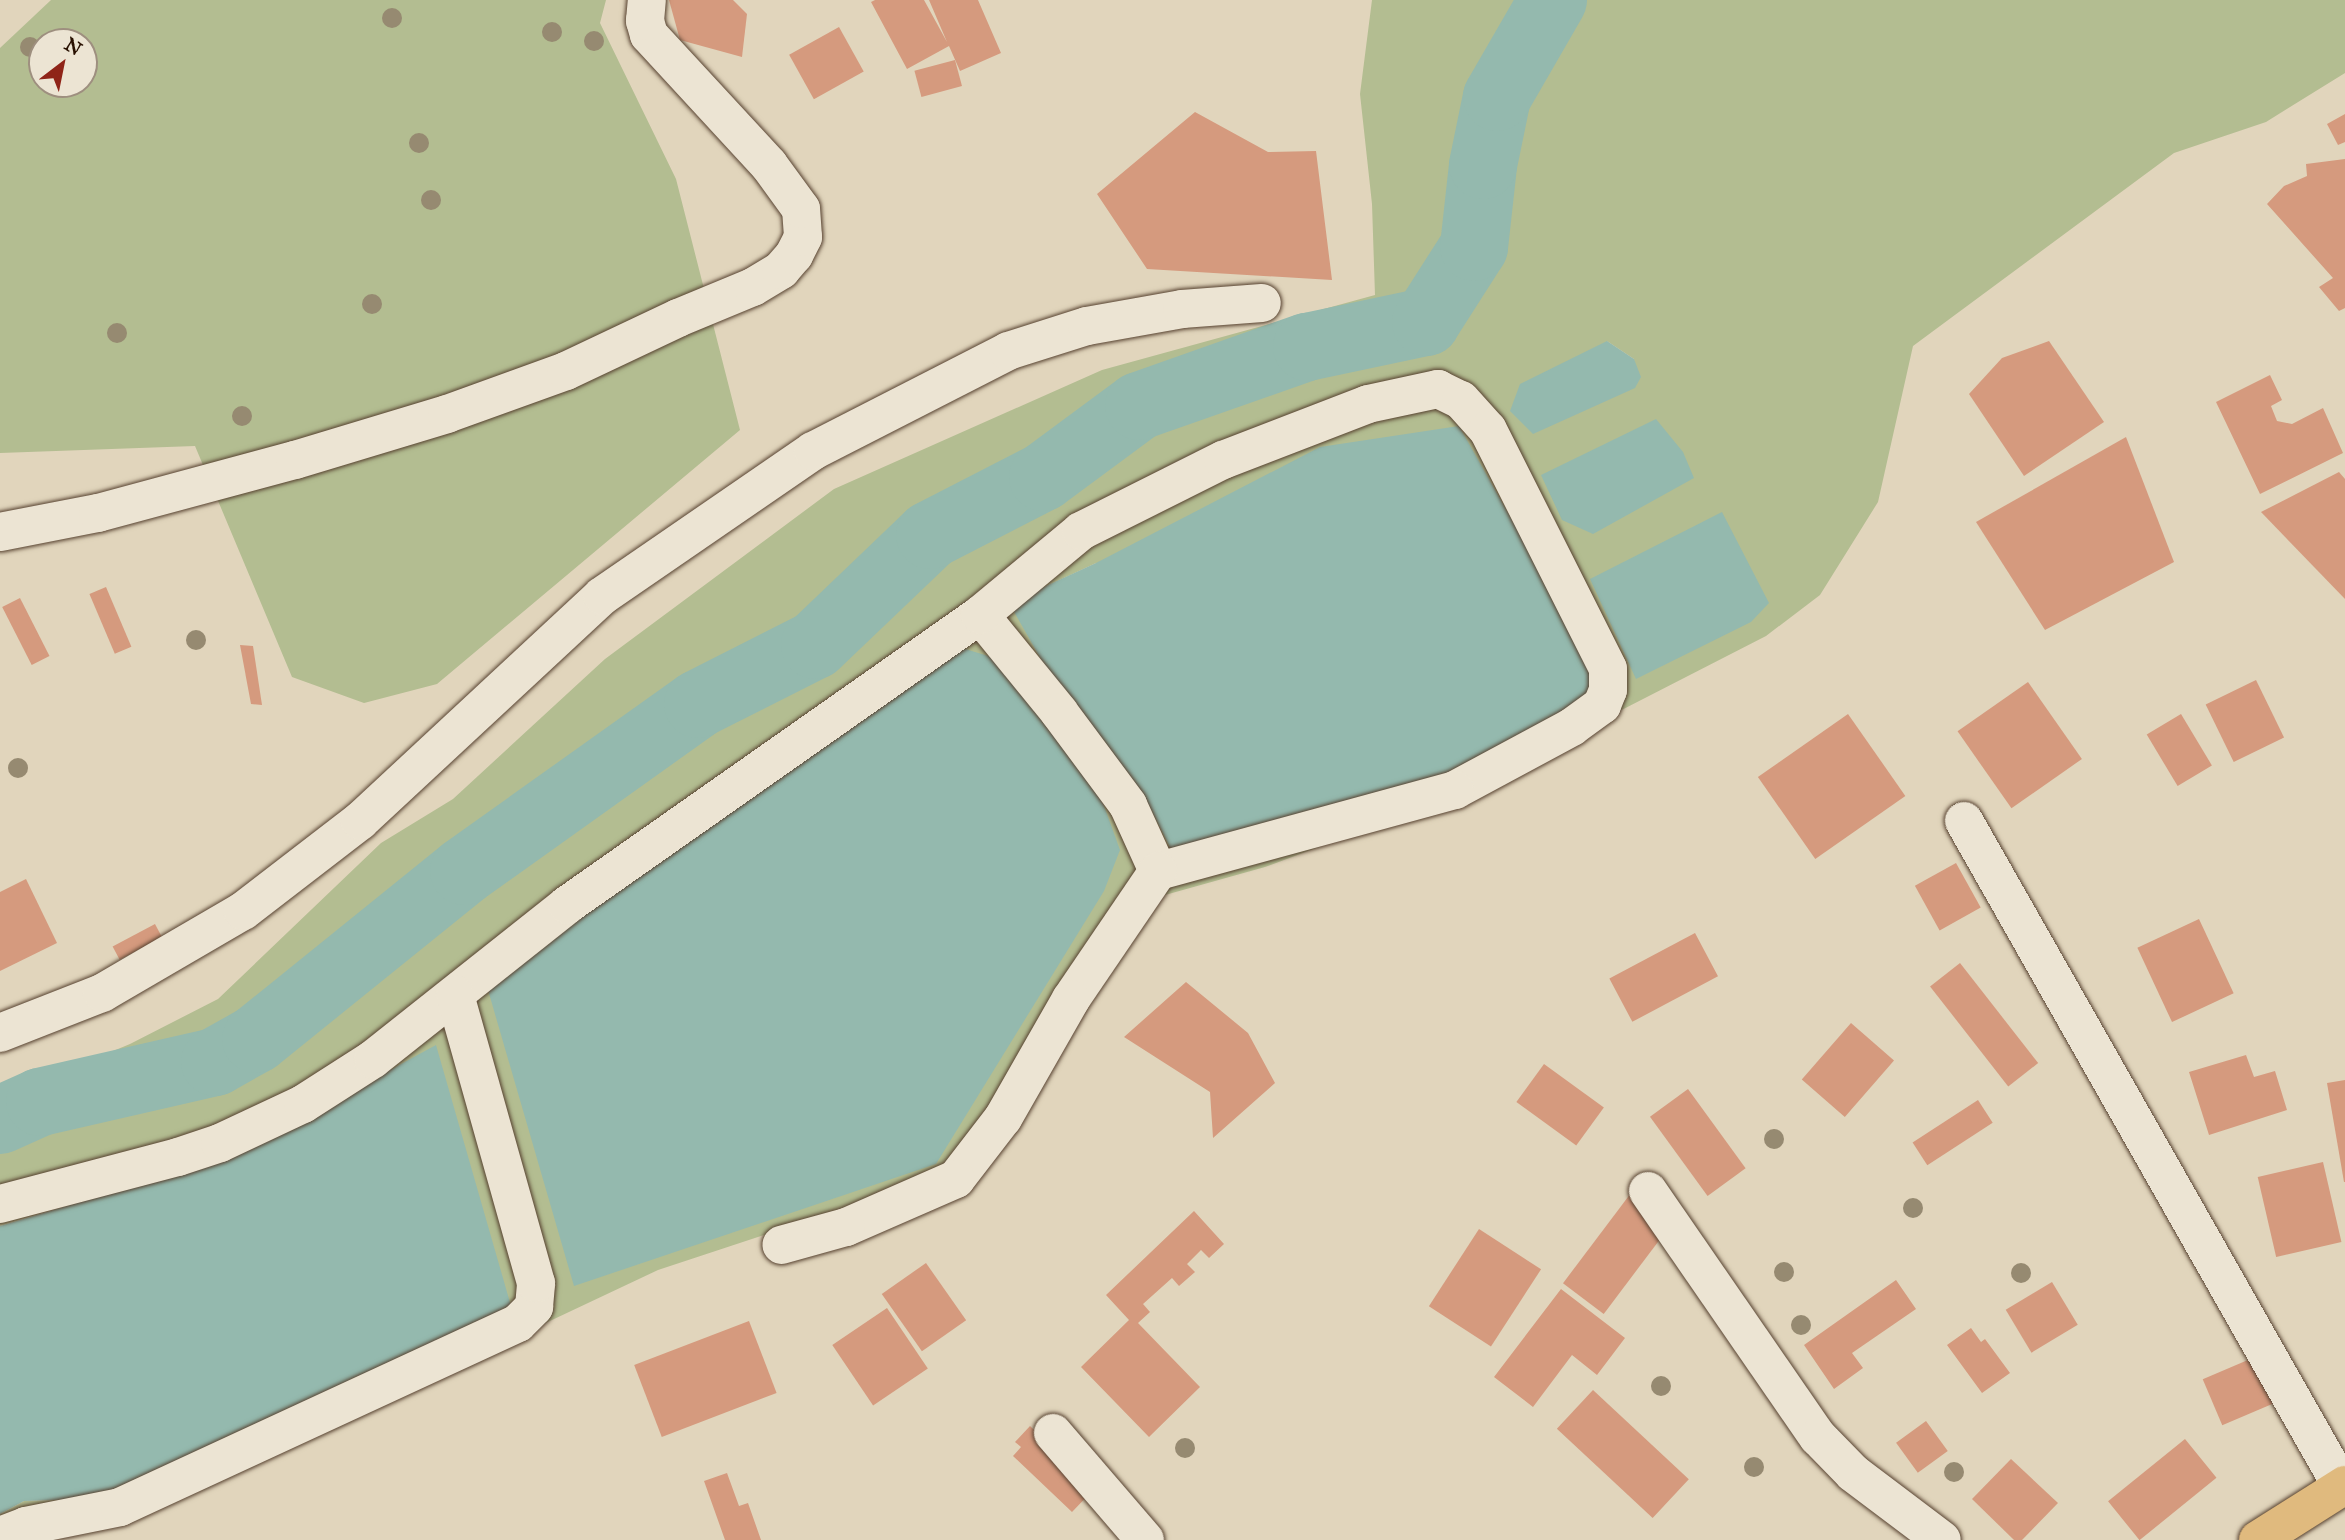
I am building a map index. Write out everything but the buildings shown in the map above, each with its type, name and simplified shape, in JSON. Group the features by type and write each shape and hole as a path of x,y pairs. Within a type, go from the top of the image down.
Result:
{"main road":[{"path":"2258,1540 2344,1486"}],"street":[{"path":"0,532 98,513 295,460 447,414 566,371 678,318 753,287 781,270 794,255 803,237 800,209 769,165 649,35 645,21 647,0"},
{"path":"0,1033 102,993 243,911 360,821 602,596 813,451 1008,351 1087,326 1182,309 1262,303"},
{"path":"0,1203 178,1157 220,1143 303,1104 373,1059 567,905 980,615 1081,531 1223,460 1368,404 1438,389 1461,400 1488,430 1608,669 1608,690 1602,705 1572,727 1455,790 1158,871 1072,999 1003,1118 956,1179 846,1227 781,1244"},
{"path":"980,615 1059,712 1128,805 1158,871"},
{"path":"1964,821 2344,1486"},
{"path":"0,1536 26,1525 120,1507 518,1324 534,1307 536,1283 454,995"},
{"path":"1648,1191 1818,1437 1853,1474 1942,1540"},
{"path":"1053,1433 1145,1540"}],"green space":[{"path":"51,0 606,0 600,23 676,179 740,430 437,684 364,703 292,677 195,446 0,453 0,48"},
{"path":"1372,0 2345,0 2345,73 2266,122 2174,153 1913,346 1878,502 1820,595 1766,636 1450,798 1265,867 1115,909 953,1163 928,1181 658,1270 142,1513 54,1540 0,1540 0,1514 24,1501 115,1498 357,1091 230,1157 0,1226 0,1092 31,1085 130,1044 218,999 381,843 453,799 605,659 834,489 1102,370 1375,295 1372,204 1360,94","holes":["1607,341 1634,359 1635,388","1096,563 1047,670 1010,603"]}],"water":[{"path":"1607,341 1634,359 1641,377 1635,388 1533,434 1510,411 1520,384"},
{"path":"1656,419 1683,452 1694,478 1593,534 1562,520 1541,475"},
{"path":"1459,426 1603,681 1594,705 1457,783 1175,857 1147,802 1047,670 1009,603 1096,563 1320,447"},
{"path":"1722,512 1769,603 1751,622 1636,679 1590,579"},
{"path":"962,648 998,659 1103,803 1120,850 1104,891 936,1164 574,1286 488,990 518,959"},
{"path":"436,1045 511,1306 115,1498 24,1501 0,1514 0,1226 230,1157"}],"waterway":[{"path":"0,1120 40,1102 215,1062 256,1039 464,871 698,704 815,645 930,535 1043,477 1139,406 1307,347 1426,322 1474,247 1483,165 1497,97 1553,0"}]}
